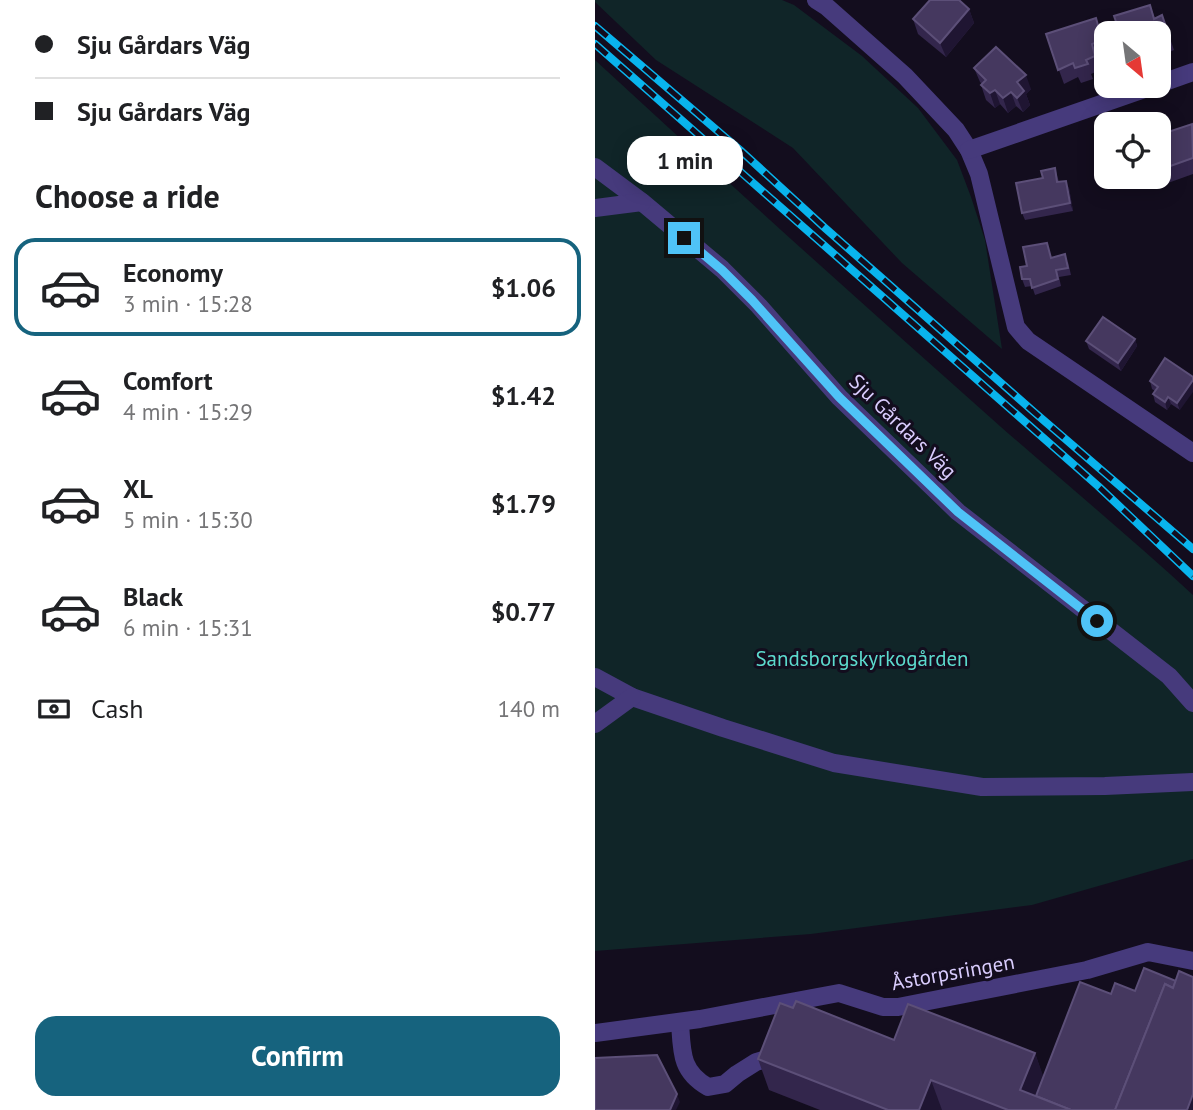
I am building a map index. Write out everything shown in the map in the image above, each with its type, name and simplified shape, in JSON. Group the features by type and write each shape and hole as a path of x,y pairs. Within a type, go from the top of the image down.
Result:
{"street":[{"path":"816,0 905,76 956,130 969,150 979,174 1016,327 1028,341 1193,453"},
{"path":"1171,80 1193,72"},
{"path":"969,150 1118,98"},
{"name":"Sju Gårdars Väg","path":"595,167 642,202 730,277 839,397 958,512 1168,676 1193,703"},
{"path":"595,208 642,202"},
{"path":"595,677 632,697 834,763 982,787 1193,782"},
{"path":"595,724 632,697"},
{"name":"Åstorpsringen","path":"595,1033 680,1022 839,993 883,1007 898,1007 1087,970 1148,952 1193,961"},
{"path":"680,1022 683,1058 693,1077 708,1087 725,1084 756,1062 766,1059"}],"green space":[{"path":"595,0 782,0 794,5 862,56 918,108 957,160 985,240 1002,349 902,263 793,148 656,60"},
{"name":"Sandsborgskyrkogården","path":"595,60 899,336 1193,595 1193,859 1032,905 811,934 595,951"}],"building":[{"path":"930,0 959,0 969,9 940,43 913,19"},
{"path":"1150,5 1154,19 1162,15 1164,21 1116,21 1114,16"},
{"path":"1096,18 1092,44 1094,56 1086,60 1088,64 1075,68 1073,63 1058,70 1046,34"},
{"path":"996,47 1026,75 1017,82 1024,91 1017,98 1011,92 1003,98 995,90 990,93 981,85 986,80 974,68"},
{"path":"1192,124 1193,158 1171,166 1171,131"},
{"path":"1055,168 1057,182 1066,181 1070,203 1022,213 1016,183 1043,178 1041,171"},
{"path":"1047,243 1051,258 1065,254 1068,268 1056,270 1058,279 1032,288 1030,279 1022,279 1020,267 1027,266 1023,247"},
{"path":"1103,317 1135,339 1118,363 1086,341"},
{"path":"1165,358 1193,377 1177,403 1168,397 1165,402 1153,394 1158,387 1150,381"},
{"path":"1144,968 1176,981 1173,988 1165,984 1115,1110 1071,1110 1036,1096 1080,982 1111,994 1115,983 1135,991"},
{"path":"1179,971 1193,977 1193,1094 1187,1110 1115,1110 1165,984 1173,988"},
{"path":"796,1001 894,1040 908,1004 1035,1053 1020,1090 1071,1110 1008,1110 931,1080 919,1110 888,1110 758,1059 780,1003 793,1008"},
{"path":"657,1055 677,1094 670,1110 595,1110 595,1058"}],"railway":[{"path":"595,26 740,150 825,228 1193,549"},
{"path":"595,44 1098,486 1193,576"}],"route":[{"path":"684,238 752,300 839,397 958,512 1097,621"}]}
